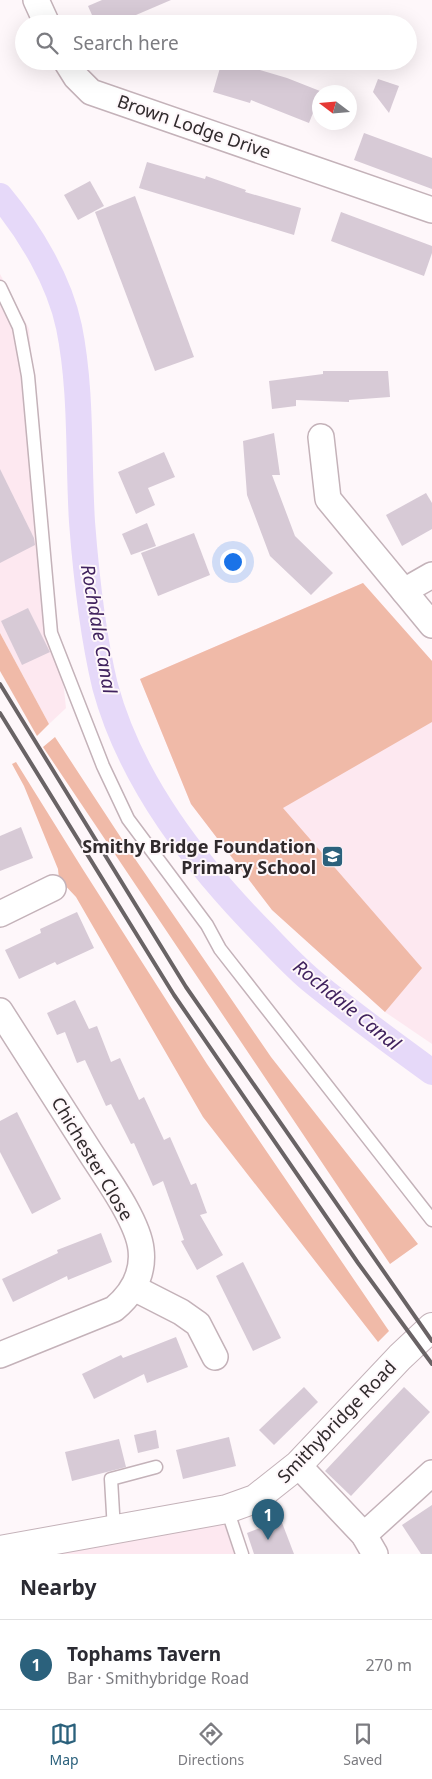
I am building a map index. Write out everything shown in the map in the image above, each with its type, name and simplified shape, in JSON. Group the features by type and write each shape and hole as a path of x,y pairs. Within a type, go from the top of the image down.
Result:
{"street":[{"path":"36,0 43,15"},
{"name":"Brown Lodge Drive","path":"72,70 91,92 334,174 432,210"},
{"path":"321,437 328,499 432,625"},
{"path":"404,591 432,575"},
{"path":"0,914 53,888"},
{"name":"Chichester Close","path":"0,1011 126,1209 141,1249 140,1270 134,1288 126,1300 114,1308 0,1355"},
{"path":"134,1288 181,1312 198,1324 215,1356"},
{"name":"Smithybridge Road","path":"0,1550 34,1549 114,1530 227,1509 255,1500 298,1465 400,1356 432,1327"},
{"path":"298,1465 369,1544 432,1473"}],"lane":[{"path":"0,287 19,327 28,376 51,633 102,766 128,818 207,925 220,949 432,1220"},
{"path":"114,1530 111,1479 156,1467"},
{"path":"227,1509 242,1554"}],"shaded area":[{"path":"0,274 29,329 40,463 66,708 49,724 0,633"},
{"name":"Smithy Bridge Foundation Primary School","path":"363,583 432,661 432,1044 385,1012 272,910 191,804 140,679"},
{"name":"Smithy Bridge Foundation Primary School","path":"363,583 432,661 432,722 283,808 422,968 385,1012 272,910 191,804 140,679"},
{"path":"0,633 49,724 37,736 0,671"},
{"path":"55,737 131,853 271,1057 418,1244 390,1264 43,747"},
{"path":"16,762 207,1064 389,1331 378,1342 203,1117 76,897 59,879 58,869 24,786 12,764"},
{"path":"224,1516 236,1554 30,1554"}],"building":[{"path":"102,0 171,0 136,15 92,15 88,6"},
{"path":"219,70 260,70 312,88 312,116 309,123 251,100 250,103 213,92"},
{"path":"378,79 399,86 389,113 373,92"},
{"path":"364,133 432,158 432,189 354,160"},
{"path":"147,162 205,179 206,176 246,190 245,192 301,208 294,235 139,188"},
{"path":"90,181 104,206 78,220 64,195"},
{"path":"135,196 194,357 155,371 95,212"},
{"path":"341,212 432,246 432,253 424,276 331,241"},
{"path":"323,371 388,371 390,397 349,400 349,402 296,400 296,406 272,409 269,381 323,374"},
{"path":"274,433 280,475 272,475 295,536 333,573 311,595 270,556 247,495 243,441"},
{"path":"164,452 175,477 148,488 155,505 136,514 118,472"},
{"path":"0,469 34,538 35,545 0,563"},
{"path":"426,493 432,503 432,529 402,546 386,515"},
{"path":"147,523 156,546 131,555 122,534"},
{"path":"194,533 210,575 158,596 141,553"},
{"path":"28,608 50,652 22,665 1,621"},
{"path":"21,827 33,858 0,871 0,836"},
{"path":"77,912 94,948 57,965 55,962 19,979 5,950 41,933 40,929"},
{"path":"75,1000 89,1029 97,1026 111,1062 120,1058 139,1100 144,1097 164,1140 170,1137 191,1185 196,1183 207,1213 200,1215 223,1255 197,1270 181,1241 184,1240 163,1181 153,1186 134,1143 131,1144 111,1104 106,1106 85,1060 77,1063 65,1032 57,1035 47,1013"},
{"path":"17,1112 61,1199 32,1214 0,1152 0,1121"},
{"path":"101,1233 112,1262 68,1280 67,1276 13,1302 2,1279 58,1253 57,1250"},
{"path":"243,1262 281,1338 253,1351 216,1276"},
{"path":"176,1337 188,1367 147,1383 144,1374 94,1399 82,1374 121,1355 123,1358"},
{"path":"304,1387 318,1402 274,1445 259,1430"},
{"path":"404,1387 430,1412 351,1496 325,1471"},
{"path":"156,1430 159,1448 138,1453 134,1435"},
{"path":"229,1437 236,1466 183,1479 176,1450"},
{"path":"119,1439 126,1467 72,1481 65,1452"},
{"path":"432,1505 432,1554 421,1554 402,1525"},
{"path":"281,1520 294,1554 254,1554 247,1533"}],"waterway":[{"name":"Rochdale Canal","path":"0,196 22,225 51,274 69,327 78,400 82,522 94,626 105,686 131,756 149,789 191,851 239,908 282,953 327,994 432,1072"}],"railway":[{"path":"0,684 186,987 432,1341"},
{"path":"0,713 174,995 358,1263 432,1364"}],"place":[{"name":"Smithy Bridge Foundation Primary School","path":"332,857"},
{"name":"Tophams Tavern","path":"268,1540"}]}
